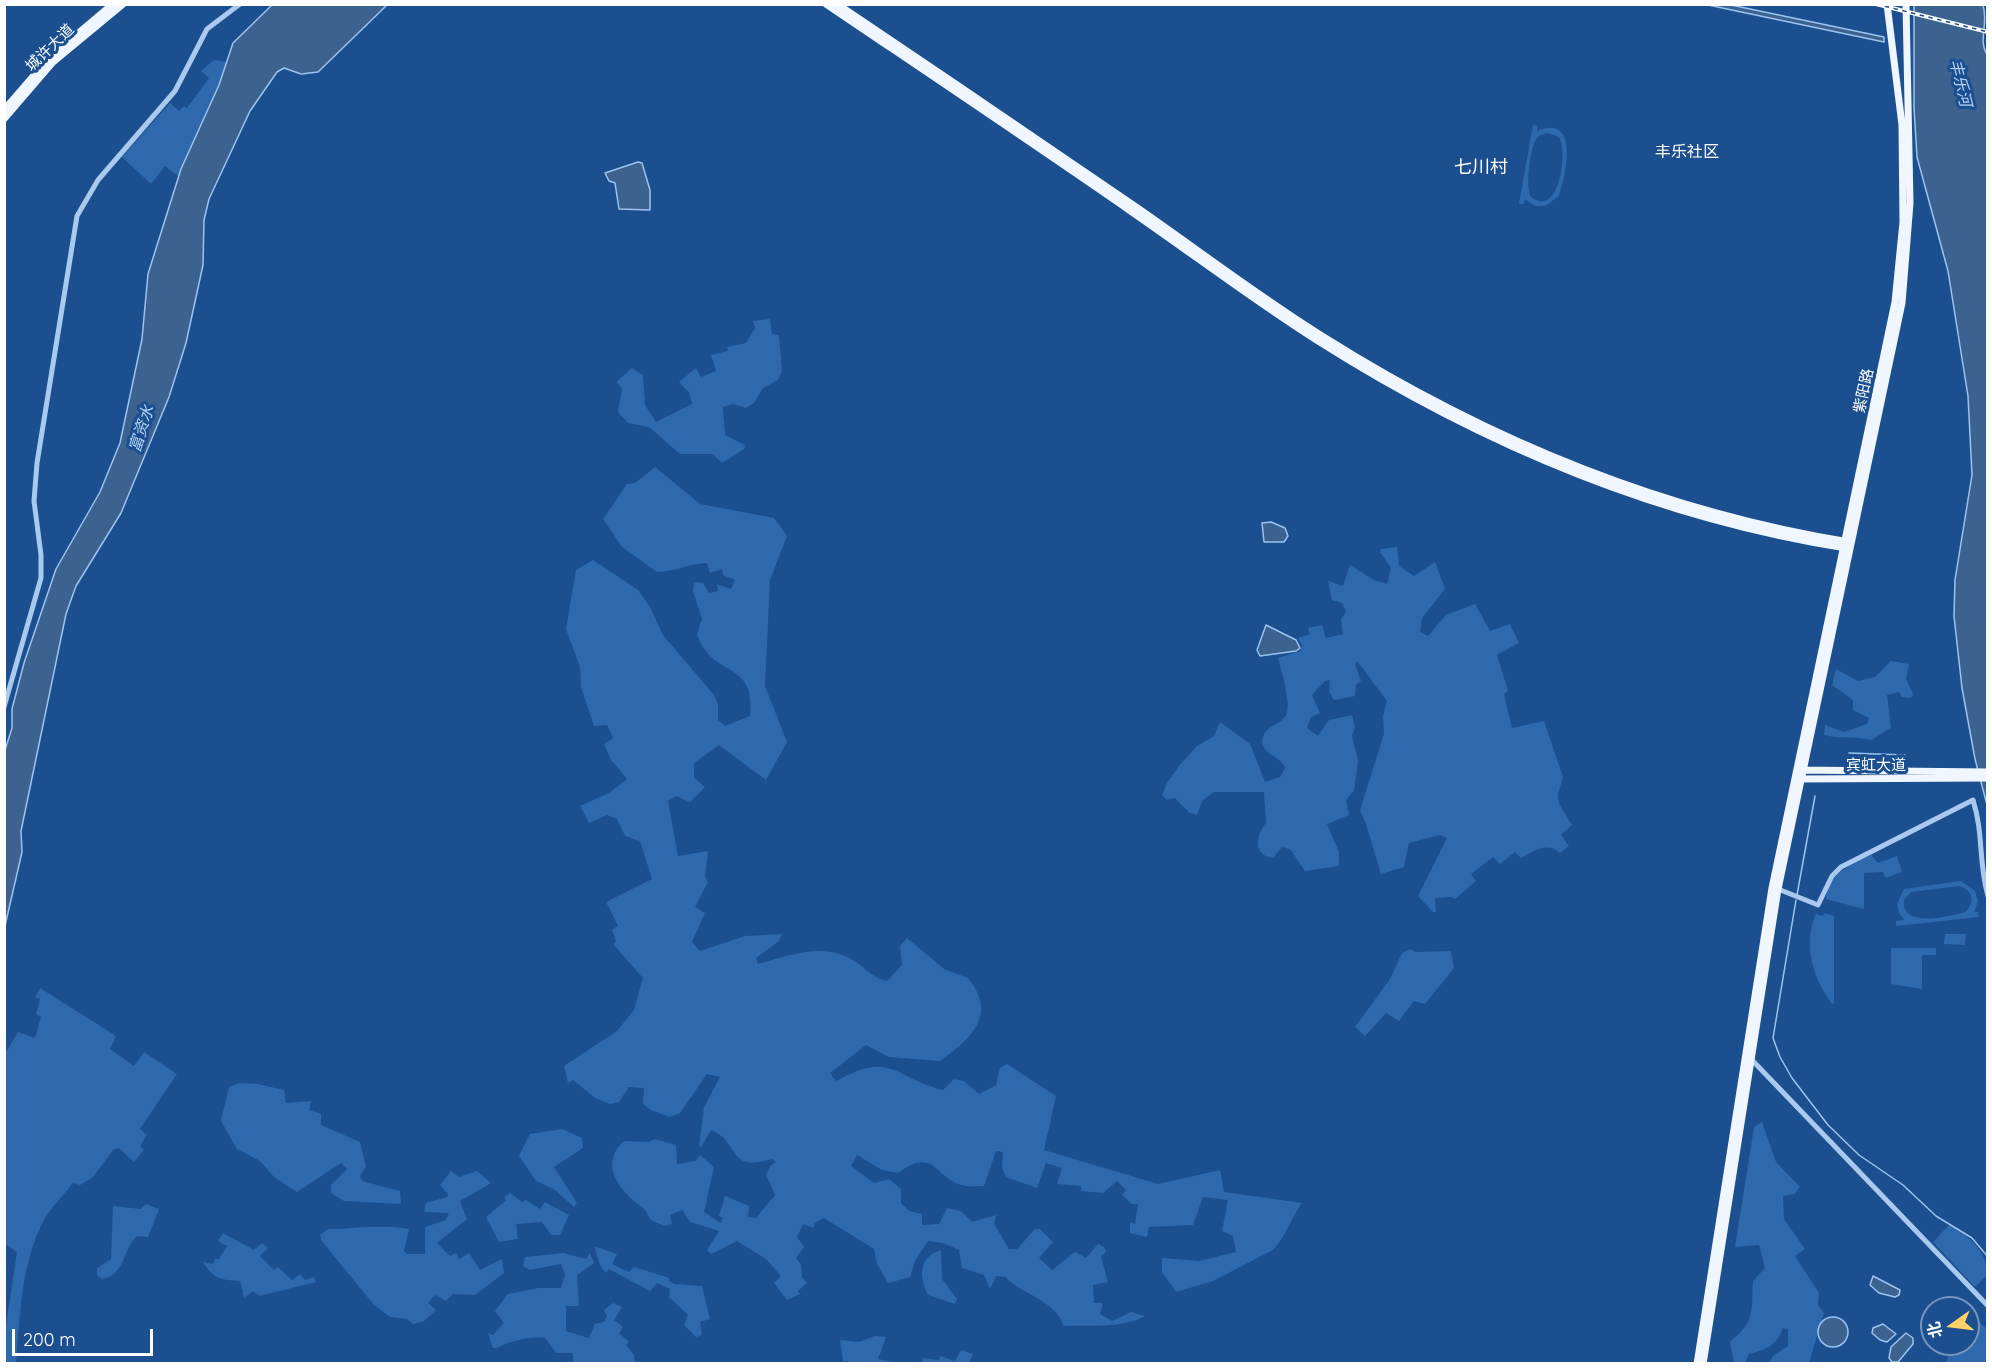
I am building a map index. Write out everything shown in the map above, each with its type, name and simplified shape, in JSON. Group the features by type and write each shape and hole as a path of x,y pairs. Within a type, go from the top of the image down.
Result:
{"main road":[{"name":"城许大道","path":"4,110 49,58 113,4"},
{"name":"城许大道","path":"4,119 60,55 123,4"},
{"path":"826,4 1023,137 1286,321 1366,371 1445,414 1555,465 1653,502 1737,527 1847,545"},
{"path":"837,4 1036,138 1289,315 1362,361 1448,409 1557,459 1647,493 1739,520 1847,545"},
{"name":"紫阳路","path":"1798,779 1890,333 1902,242 1902,125 1887,4"},
{"name":"紫阳路","path":"1847,545 1894,345 1906,262 1910,203 1906,4"},
{"name":"宾虹大道","path":"1799,770 1957,775"},
{"path":"1957,775 1988,772"},
{"path":"1957,775 1988,778"},
{"name":"宾虹大道","path":"1798,779 1957,775"},
{"path":"1703,1364 1778,890 1798,779"},
{"path":"1697,1364 1772,888 1798,779"}],"street":[{"path":"4,707 41,578 41,555 34,501 37,463 77,216 98,180 175,91 207,29 240,4"},
{"path":"1778,890 1818,905 1832,876 1841,867 1973,800 1980,823 1981,863 1988,896"},
{"path":"1751,1059 1988,1306"}],"shaded area":[{"path":"214,60 227,62 179,177 165,166 151,184 122,157 170,103 179,111 184,106 187,108 209,78 201,71"},
{"path":"1533,125 1537,126 1537,131 1551,128 1560,131 1565,138 1567,149 1565,175 1559,196 1545,206 1535,206 1525,199 1524,204 1519,204","holes":["1543,134 1559,137 1562,144 1562,168 1559,180 1549,199 1541,201 1531,197 1528,186 1533,146 1537,138"]},
{"path":"770,319 772,334 779,335 782,371 778,380 763,388 754,403 746,408 733,404 723,407 725,435 745,445 744,449 722,463 713,454 680,454 649,427 628,423 618,412 622,388 616,382 632,368 643,375 645,405 656,422 692,404 689,392 679,382 696,368 701,377 716,371 711,355 728,351 727,347 746,343 755,328 753,321"},
{"path":"655,467 700,504 774,518 787,536 770,580 765,686 787,742 766,780 719,745 694,763 694,778 705,787 690,802 676,796 668,801 678,856 708,851 705,877 708,882 695,907 705,913 692,942 700,951 745,936 782,934 779,941 756,958 758,964 793,954 828,951 851,959 875,977 887,981 902,965 900,946 907,938 944,969 968,978 977,991 981,1003 977,1025 962,1044 940,1061 889,1057 866,1045 830,1073 836,1081 855,1072 881,1067 943,1090 954,1079 964,1081 979,1094 996,1085 1000,1068 1007,1064 1056,1096 1044,1150 1158,1184 1220,1170 1224,1192 1302,1203 1273,1250 1213,1281 1176,1292 1162,1272 1162,1258 1199,1261 1236,1252 1233,1236 1222,1231 1228,1200 1203,1197 1193,1225 1149,1227 1147,1237 1130,1233 1130,1222 1135,1224 1138,1204 1132,1204 1122,1195 1126,1190 1117,1181 1103,1193 1081,1191 1081,1186 1057,1184 1062,1168 1046,1163 1037,1188 1006,1177 1002,1168 1003,1152 996,1151 984,1186 967,1186 955,1183 928,1163 920,1162 911,1165 898,1173 882,1170 857,1155 851,1166 874,1183 889,1179 901,1189 901,1203 909,1211 922,1214 922,1225 939,1224 947,1208 961,1211 972,1222 996,1215 994,1224 1009,1249 1017,1249 1035,1229 1040,1229 1053,1242 1039,1258 1052,1270 1075,1252 1086,1258 1098,1244 1104,1247 1106,1252 1101,1256 1108,1282 1093,1285 1094,1303 1103,1303 1100,1314 1112,1321 1131,1312 1145,1316 1116,1325 1064,1326 1059,1317 1046,1304 1005,1277 996,1276 990,1289 984,1275 962,1268 959,1250 943,1243 928,1241 915,1261 910,1277 888,1283 877,1264 874,1249 824,1218 815,1223 813,1228 803,1224 797,1237 804,1247 796,1258 801,1264 802,1277 807,1283 798,1291 800,1294 787,1300 774,1283 781,1276 766,1259 737,1241 711,1254 707,1250 719,1231 690,1222 682,1210 670,1215 672,1224 664,1226 651,1220 644,1209 627,1195 613,1169 616,1150 624,1141 648,1142 655,1139 676,1145 677,1164 696,1161 700,1155 714,1167 704,1212 721,1223 723,1218 719,1216 725,1196 749,1206 748,1217 756,1218 775,1195 766,1175 770,1166 776,1162 772,1159 747,1162 740,1159 720,1135 711,1130 701,1147 699,1146 704,1107 720,1077 707,1074 680,1113 670,1117 651,1110 643,1104 644,1088 629,1087 619,1102 610,1104 595,1098 573,1080 568,1083 564,1066 617,1031 634,1010 643,978 613,944 616,941 612,930 618,926 606,902 652,879 640,841 625,836 617,819 607,815 589,823 580,806 609,793 627,779 611,760 604,744 613,738 607,725 594,726 581,687 580,667 566,629 576,570 593,560 638,590 650,607 663,635 714,695 718,704 718,720 725,726 750,716 747,685 740,677 712,658 697,634 702,619 693,591 694,582 703,583 709,593 718,591 717,584 731,589 735,580 723,575 722,569 710,573 707,563 657,572 622,547 603,519 627,484 635,483"},
{"path":"1397,547 1399,566 1414,576 1435,562 1445,589 1422,618 1420,632 1428,636 1446,615 1475,604 1490,631 1510,624 1519,643 1497,655 1508,691 1504,694 1512,728 1544,721 1563,777 1558,794 1559,804 1572,825 1561,835 1569,846 1560,853 1555,849 1545,847 1521,858 1515,852 1500,864 1493,857 1471,874 1476,881 1455,899 1435,898 1436,912 1433,912 1418,896 1447,838 1440,835 1409,843 1404,867 1381,874 1360,810 1384,734 1383,716 1387,701 1357,661 1355,664 1361,681 1356,685 1355,696 1334,700 1329,691 1330,680 1325,681 1312,695 1320,713 1311,717 1307,728 1318,736 1329,720 1352,715 1355,727 1352,736 1358,761 1354,791 1346,800 1349,815 1327,824 1339,852 1339,866 1305,871 1290,849 1282,847 1273,858 1262,853 1258,839 1266,823 1264,792 1214,792 1202,801 1197,815 1190,813 1175,798 1167,800 1162,795 1179,766 1197,746 1214,736 1220,722 1250,744 1265,782 1280,777 1285,768 1283,764 1263,747 1262,742 1266,732 1283,719 1288,710 1278,658 1300,651 1302,646 1298,638 1310,634 1308,628 1322,625 1326,638 1343,634 1341,619 1346,612 1342,603 1332,600 1328,581 1343,586 1350,565 1374,580 1387,584 1391,568 1380,552 1381,549"},
{"path":"1891,661 1909,664 1906,679 1913,694 1911,698 1902,697 1899,692 1887,695 1891,728 1871,740 1824,735 1825,725 1844,732 1867,724 1869,718 1853,710 1853,700 1832,685 1836,669 1858,681 1875,677"},
{"path":"1871,855 1878,863 1897,856 1902,872 1885,878 1883,872 1864,873 1864,909 1826,899 1836,876 1848,866"},
{"path":"1961,881 1975,891 1978,901 1974,912 1978,912 1979,917 1896,926 1896,921 1904,920 1897,904 1904,889","holes":["1959,886 1970,894 1972,901 1965,912 1927,918 1917,917 1905,909 1904,900 1911,892"]},
{"path":"1824,913 1834,916 1834,1003 1832,1004 1815,972 1810,949 1812,925 1816,914 1823,916"},
{"path":"1945,934 1966,934 1965,945 1944,944"},
{"path":"1891,948 1936,948 1936,955 1922,955 1922,989 1891,984"},
{"path":"1410,949 1416,952 1451,951 1454,968 1425,1004 1414,1001 1399,1021 1386,1013 1365,1036 1355,1027 1390,979 1402,953"},
{"path":"40,988 116,1036 110,1049 134,1066 144,1052 177,1074 140,1129 147,1135 140,1146 144,1150 134,1162 119,1148 113,1150 93,1177 80,1185 73,1183 44,1220 30,1254 26,1272 16,1363 5,1363 5,1331 17,1252 5,1244 5,1054 18,1032 35,1038 41,1017 36,1014 40,999 35,997"},
{"path":"239,1083 258,1084 284,1090 286,1103 311,1101 309,1110 321,1114 321,1125 360,1142 366,1166 360,1176 362,1181 400,1191 401,1204 344,1201 331,1193 331,1185 347,1169 341,1163 297,1192 274,1177 260,1161 237,1149 221,1121 229,1087"},
{"path":"1762,1122 1776,1162 1800,1187 1795,1194 1783,1196 1784,1219 1805,1249 1795,1256 1819,1293 1818,1305 1824,1313 1809,1363 1769,1363 1773,1356 1788,1346 1788,1329 1783,1328 1770,1346 1749,1354 1745,1363 1734,1363 1730,1342 1748,1321 1752,1309 1753,1281 1765,1268 1759,1245 1735,1247 1754,1127"},
{"path":"562,1129 582,1138 583,1148 554,1167 577,1203 574,1207 555,1190 536,1181 519,1156 530,1134"},
{"path":"451,1171 459,1177 477,1171 491,1183 460,1201 467,1219 437,1243 450,1256 456,1253 459,1259 469,1253 480,1270 502,1259 504,1273 475,1295 453,1294 446,1301 435,1295 428,1303 436,1310 424,1321 413,1324 407,1319 390,1317 374,1305 321,1240 320,1235 328,1229 379,1227 409,1229 404,1251 407,1254 425,1254 425,1227 446,1220 449,1213 426,1212 424,1211 426,1203 447,1197 448,1194 440,1185"},
{"path":"510,1193 522,1202 526,1200 540,1209 545,1202 569,1215 560,1235 551,1235 542,1222 516,1224 518,1239 499,1242 486,1217 506,1200 504,1197"},
{"path":"146,1204 159,1209 148,1237 137,1236 115,1273 102,1279 97,1275 97,1268 111,1259 113,1206 141,1209"},
{"path":"1950,1224 1976,1246 1984,1259 1987,1275 1975,1287 1933,1242"},
{"path":"223,1233 254,1250 262,1243 268,1248 260,1256 274,1270 278,1267 292,1280 300,1274 305,1280 314,1277 316,1282 259,1296 253,1291 244,1298 240,1281 218,1278 203,1262 213,1264 215,1259 219,1259 227,1246 218,1241"},
{"path":"594,1246 617,1254 612,1264 629,1272 634,1267 669,1278 669,1281 675,1284 702,1286 710,1319 700,1322 702,1335 696,1337 684,1325 688,1315 669,1297 670,1289 657,1283 650,1291 609,1269 606,1273 600,1265"},
{"path":"941,1250 942,1279 957,1299 955,1304 928,1295 923,1281 924,1263 933,1253"},
{"path":"564,1253 586,1259 590,1253 594,1263 577,1275 579,1306 566,1306 566,1331 589,1338 595,1324 604,1322 607,1316 604,1310 613,1303 622,1307 614,1320 623,1327 619,1333 629,1342 626,1345 634,1355 635,1363 573,1363 573,1353 556,1353 545,1338 520,1340 493,1348 488,1333 493,1335 504,1323 495,1311 508,1294 538,1288 561,1288 565,1275 561,1264 530,1270 523,1266 525,1257"},
{"path":"1980,1323 1987,1329 1987,1363 1946,1363 1948,1356 1980,1356"},
{"path":"875,1336 886,1337 878,1359 897,1363 843,1361 840,1340 859,1342"},
{"path":"961,1350 973,1354 969,1363 922,1363 923,1358 939,1360 940,1356 955,1361"}],"water":[{"name":"富资水","path":"273,4 387,5 318,72 301,74 284,68 277,72 250,111 209,199 204,220 203,265 186,343 169,397 121,513 76,586 66,614 21,831 22,852 5,926 5,750 12,728 12,709 24,663 56,569 100,492 120,443 142,339 148,274 181,169 219,85 233,43"},
{"path":"1708,5 1731,5 1884,37 1884,42"},
{"name":"丰乐河","path":"1914,5 1983,5 1985,20 1983,44 1988,56 1987,805 1975,759 1962,688 1954,616 1955,580 1972,475 1968,396 1948,271 1917,157 1914,108"},
{"path":"638,162 642,163 650,190 650,210 619,209 615,183 609,181 605,173"},
{"path":"1271,522 1285,528 1288,536 1284,542 1264,542 1262,523"},
{"path":"1266,625 1296,640 1300,648 1296,651 1260,656 1257,650"},
{"path":"1873,1276 1900,1290 1899,1295 1895,1297 1879,1293 1870,1285"},
{"path":"1833,1317 1844,1321 1848,1332 1844,1343 1833,1347 1822,1343 1818,1332 1822,1321"},
{"path":"1883,1324 1896,1334 1887,1342 1880,1340 1872,1333 1873,1328"},
{"path":"1906,1333 1913,1338 1913,1344 1898,1362 1892,1362 1889,1358 1891,1347"}],"waterway":[{"path":"1849,753 1905,755"},
{"path":"1797,895 1815,796"},
{"path":"1796,900 1773,1038 1780,1057 1792,1078 1828,1125 1859,1155 1903,1185 1936,1216 1972,1238 1988,1257"}],"railway":[{"path":"1876,4 1988,32"}],"district":[{"name":"丰乐社区","path":"1687,152"},
{"name":"七川村","path":"1481,168"}]}
